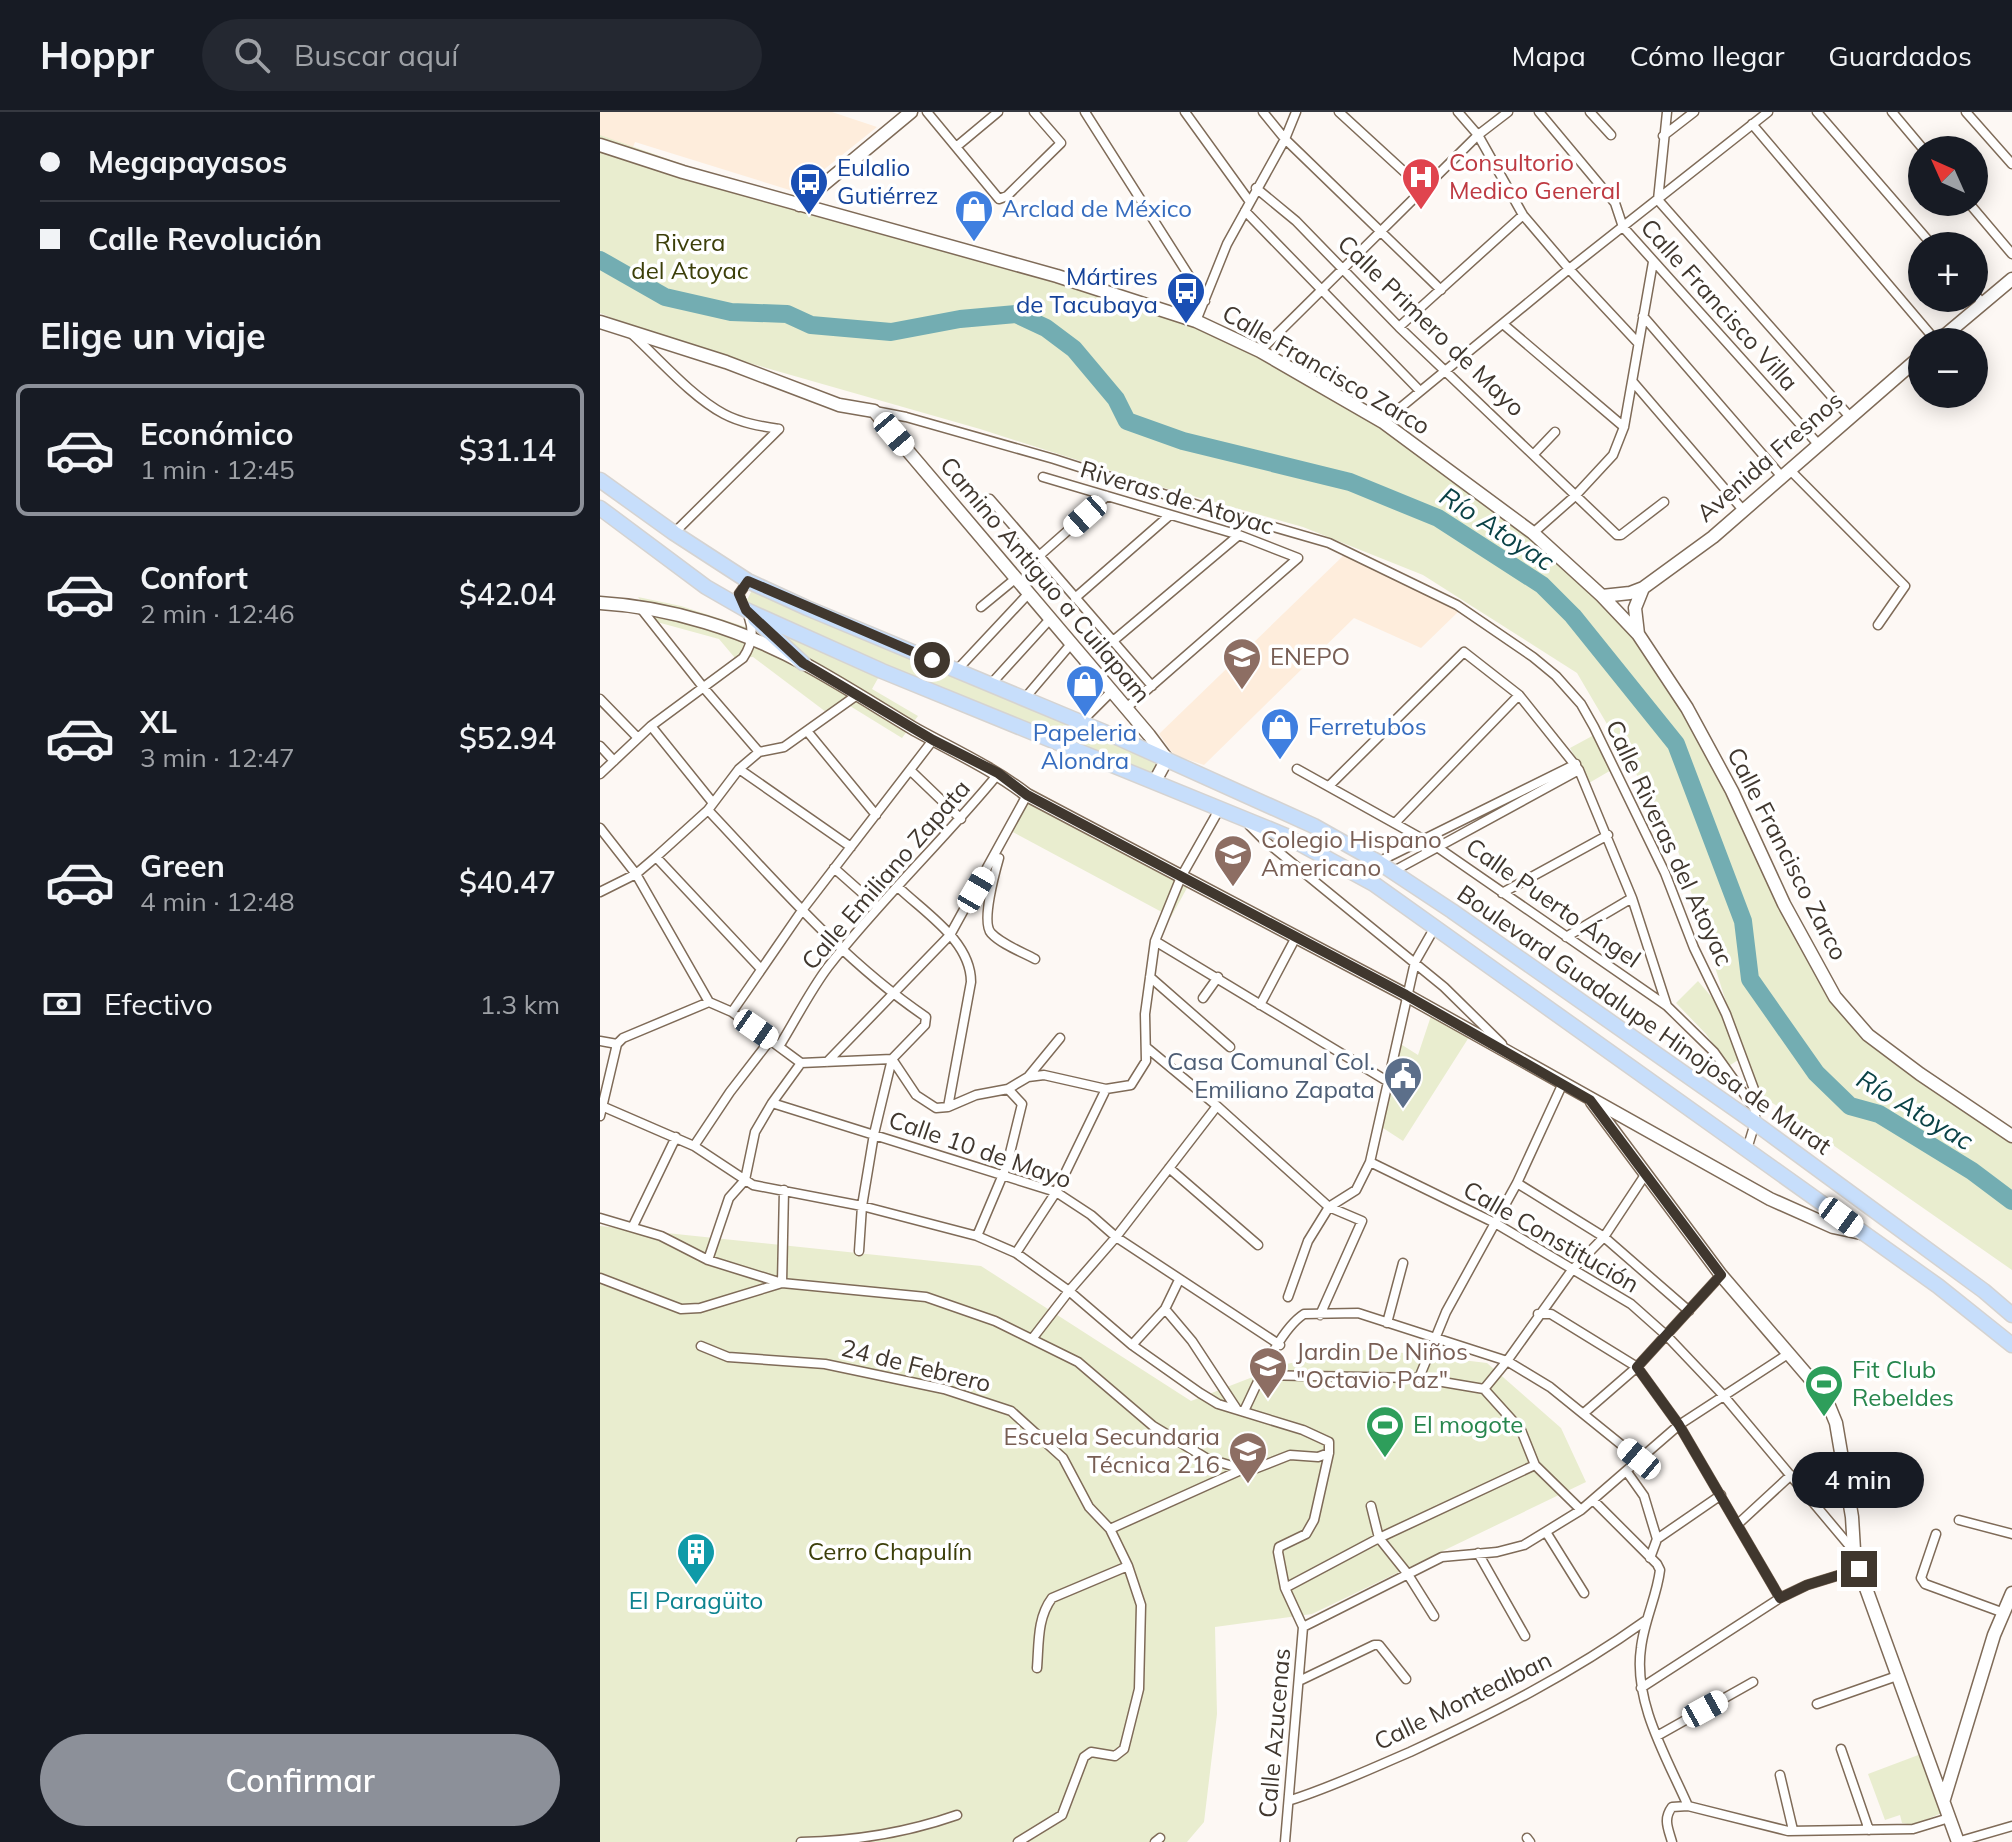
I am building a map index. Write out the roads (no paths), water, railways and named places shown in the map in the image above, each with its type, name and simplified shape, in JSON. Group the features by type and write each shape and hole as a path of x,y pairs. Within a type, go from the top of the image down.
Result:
{"main road":[{"name":"Boulevard Guadalupe Hinojosa de Murat","path":"600,480 748,581 1167,759 1314,826 1378,862 1755,1116 2012,1315"},
{"path":"600,508 706,587 746,610 803,663"},
{"name":"Boulevard Guadalupe Hinojosa de Murat","path":"746,610 897,676 1284,835 1374,884 1938,1286 2012,1345"}],"street":[{"path":"799,205 911,112"},
{"path":"927,112 999,199 1007,196 1061,143 1034,112"},
{"path":"956,147 998,112"},
{"path":"1085,112 1205,301"},
{"path":"1185,112 1250,202"},
{"path":"1263,112 1285,139 1441,290"},
{"path":"1196,321 1227,244 1285,139 1296,112"},
{"path":"1339,112 1423,189"},
{"path":"1458,112 1478,135 1523,215 1638,343"},
{"path":"1260,351 1478,135 1508,112"},
{"name":"Calle Francisco Villa","path":"1539,112 1615,203 1623,227 1818,444"},
{"path":"1590,112 1611,135"},
{"path":"1667,112 1658,200 1850,417"},
{"path":"1663,136 1694,112"},
{"path":"1383,422 1569,269 1768,112"},
{"path":"1817,112 1921,232"},
{"path":"1892,112 1912,136"},
{"path":"1966,112 2012,164"},
{"path":"1752,124 1925,328"},
{"name":"Calle Francisco Zarco","path":"600,145 799,205 1057,276 1196,321 1260,351 1383,422 1533,533 1602,596 1638,634 1687,708 1732,791 1790,916 1835,997 1868,1035 2012,1136"},
{"name":"Calle Primero de Mayo","path":"1256,188 1296,221 1399,327 1575,496 1621,535 1664,502"},
{"path":"1245,211 1420,391"},
{"path":"1399,327 1523,215"},
{"path":"1980,216 2012,254"},
{"path":"1533,533 1575,496 1613,455 1624,427 1653,262"},
{"path":"1988,300 2012,279"},
{"path":"1954,328 1973,312"},
{"path":"1643,316 1786,473 1905,586 1878,625"},
{"path":"600,322 633,335 726,362 839,405 874,411"},
{"path":"1503,324 1624,427"},
{"path":"633,335 725,415 753,425 779,429 674,533"},
{"name":"Avenida Fresnos","path":"1602,596 1630,593 1643,588 1713,537 1908,367"},
{"path":"1633,382 1743,510"},
{"name":"Camino Antiguo a Cuilapam","path":"874,411 1167,759"},
{"name":"Calle Riveras del Atoyac","path":"874,411 906,417 1054,459 1329,543 1457,605 1556,676 1581,704 1594,727 1665,873 1694,948 1726,1014 1755,1092 1755,1116 1747,1149"},
{"path":"1534,454 1555,432"},
{"name":"Riveras de Atoyac","path":"1043,477 1239,535 1298,558 1152,686"},
{"path":"1039,556 1107,496"},
{"path":"990,499 1152,686 1125,709"},
{"path":"1075,598 1170,515"},
{"path":"1113,641 1239,535"},
{"path":"981,607 1015,579"},
{"path":"600,774 651,726 743,658 751,641 752,629 739,594 748,581"},
{"path":"1638,634 1635,608 1643,588"},
{"path":"956,671 1029,593"},
{"path":"600,603 639,605 665,611 803,663 933,740 998,773 1027,795 1406,995 1770,1199 1833,1227 1864,1234"},
{"path":"639,605 759,752"},
{"path":"991,684 1051,618"},
{"path":"1025,698 1071,644"},
{"path":"1330,785 1464,652 1519,695 1577,767 1632,898 1667,1006"},
{"path":"1081,722 1110,693"},
{"path":"600,892 636,874 656,857 710,806 739,769 759,752 784,747 857,695"},
{"path":"1396,822 1519,695"},
{"path":"600,699 638,738"},
{"path":"651,726 710,806 803,909 893,995 926,1017 925,1025 892,1059 874,1134 862,1206 859,1251"},
{"path":"807,731 876,815"},
{"path":"732,1012 803,909 933,740"},
{"path":"600,746 614,761"},
{"path":"1155,781 1167,759"},
{"path":"1378,862 1577,767"},
{"path":"1392,872 1577,767"},
{"path":"739,769 851,847"},
{"name":"Calle Puerto Ángel","path":"1297,769 1437,847 1667,1006 1714,1052 1755,1116"},
{"path":"910,770 961,819"},
{"name":"Calle Emiliano Zapata","path":"694,1146 730,1092 776,1042 826,970 998,773"},
{"path":"827,1062 950,935 1027,795"},
{"path":"1028,1077 1044,1075 1106,1089 1131,1085 1146,1061 1145,1014 1155,941 1181,877 1220,808"},
{"path":"1242,818 1264,840 1415,962 1511,1053"},
{"path":"600,828 636,874 709,1002 732,1012 801,1063 892,1059"},
{"path":"1502,893 1608,835"},
{"path":"1002,845 991,891 987,927 992,935 1035,959"},
{"path":"656,857 761,969"},
{"path":"834,868 878,907"},
{"path":"898,887 950,935 969,961 971,982 948,1107"},
{"path":"1566,937 1632,898"},
{"path":"1288,1297 1308,1241 1329,1207 1356,1190 1370,1162 1415,962 1435,927"},
{"path":"1260,1005 1296,937"},
{"path":"1155,941 1387,1081"},
{"path":"1150,977 1230,1047"},
{"path":"1203,998 1218,977"},
{"path":"709,1002 623,1038 617,1044 602,1112 676,1137 745,1180 764,1188 862,1206 977,1236 1016,1253 1069,1291 1132,1345 1218,1404 1303,1430 1329,1442 1314,1520 1306,1534 1279,1547 1285,1588 1303,1627 1442,1557 1511,1549 1546,1532 1581,1510 1679,1425 1788,1354"},
{"path":"892,1059 916,1095 936,1108 948,1107 976,1095 1008,1089 1028,1077 1060,1038"},
{"path":"600,1041 617,1044"},
{"path":"1146,1047 1329,1207 1362,1221 1320,1315"},
{"path":"708,1260 729,1198 745,1180 755,1132 801,1063"},
{"path":"600,1070 610,1066"},
{"path":"1419,1378 1463,1278 1517,1183 1563,1083"},
{"path":"977,1236 1002,1174 1022,1104 1008,1089"},
{"path":"1016,1253 1056,1192 1106,1089"},
{"path":"1590,1100 1721,1275 1825,1396 1836,1423 1859,1569 1958,1842 2012,1826"},
{"name":"Calle 10 de Mayo","path":"772,1103 1056,1192 1091,1215 1116,1237 1280,1345"},
{"path":"1032,1339 1217,1106"},
{"path":"633,1226 676,1137"},
{"name":"Calle Constitución","path":"1370,1162 1495,1223 1631,1304 1667,1336 1723,1395 1854,1550"},
{"path":"1169,1168 1258,1245"},
{"path":"1484,1389 1572,1270 1604,1237 1645,1175"},
{"path":"1517,1183 1604,1237 1689,1311"},
{"path":"782,1283 784,1190"},
{"path":"600,1218 633,1226 661,1236 708,1260 782,1283 926,1297 995,1321 1078,1362 1153,1426 1206,1458 1242,1469"},
{"path":"1387,1323 1403,1263"},
{"path":"1584,1413 1637,1367 1721,1275"},
{"path":"600,1278 681,1309 700,1308 782,1283"},
{"path":"1132,1345 1165,1309 1179,1280"},
{"path":"1165,1309 1192,1341 1240,1410"},
{"path":"1240,1410 1263,1375 1270,1356 1289,1327 1300,1317 1304,1314 1358,1313 1507,1361 1550,1387 1639,1459"},
{"path":"1538,1314 1551,1314 1637,1367 1679,1425 1780,1598"},
{"name":"24 de Febrero","path":"701,1346 728,1357 840,1367 944,1389 1011,1411 1063,1458 1089,1507 1110,1529 1128,1566 1141,1605 1139,1689 1124,1749 1115,1756 1091,1752 1084,1757 1062,1815 1018,1842"},
{"path":"1263,1375 1419,1378 1484,1389 1521,1430 1535,1465 1581,1510"},
{"path":"1110,1529 1242,1469 1257,1468 1290,1455 1318,1457 1329,1453"},
{"path":"1285,1588 1379,1538 1535,1465"},
{"path":"1627,1472 1644,1496 1657,1539"},
{"path":"1738,1524 1791,1475"},
{"path":"1650,1558 1657,1539 1721,1495"},
{"path":"1593,1500 1660,1570 1645,1621 1640,1652 1641,1688 1657,1736 1688,1806"},
{"path":"1371,1506 1379,1538 1407,1573 1434,1616"},
{"path":"1959,1520 2012,1534"},
{"path":"1546,1532 1584,1593"},
{"path":"1936,1534 1921,1578 1925,1584 2004,1613"},
{"path":"1478,1553 1525,1636"},
{"path":"1037,1668 1041,1620 1052,1598 1128,1566"},
{"path":"1641,1688 1780,1598 1807,1585 1859,1569"},
{"path":"1944,1800 1994,1635 2012,1593"},
{"name":"Calle Montealban","path":"1291,1800 1328,1788 1520,1699 1597,1655 1645,1621"},
{"name":"Calle Azucenas","path":"1285,1842 1291,1800 1303,1627"},
{"path":"1299,1681 1374,1645 1379,1645 1406,1679"},
{"path":"1817,1704 1897,1676"},
{"path":"1657,1736 1753,1682"},
{"path":"1841,1749 1869,1830"},
{"path":"1780,1775 1791,1842"},
{"path":"1671,1842 1666,1822 1672,1807 1688,1806 1790,1830 1913,1829 1949,1818"},
{"path":"801,1842 835,1842 917,1829 957,1815"},
{"path":"1858,1830 1861,1842"}],"waterway":[{"name":"Río Atoyac","path":"600,260 665,297 731,312 787,314 811,325 891,332 960,319 1016,314 1046,328 1074,349 1116,399 1127,421 1183,441 1350,482 1438,518 1542,585 1573,616 1676,744 1743,921 1750,979 1816,1073 1850,1106 1879,1114 1972,1171 2012,1201"}],"place":[{"name":"Consultorio Medico General","path":"1421,211"},
{"name":"Eulalio Gutiérrez","path":"809,216"},
{"name":"Arclad de México","path":"974,243"},
{"name":"Mártires de Tacubaya","path":"1186,325"},
{"name":"ENEPO","path":"1242,691"},
{"name":"Papeleria Alondra","path":"1085,718"},
{"name":"Ferretubos","path":"1280,761"},
{"name":"Colegio Hispano Americano","path":"1233,888"},
{"name":"Casa Comunal Col. Emiliano Zapata","path":"1403,1110"},
{"name":"Jardin De Niños \"Octavio Paz\"","path":"1268,1400"},
{"name":"Fit Club Rebeldes","path":"1824,1418"},
{"name":"El mogote","path":"1385,1459"},
{"name":"Escuela Secundaria Técnica 216","path":"1248,1485"},
{"name":"El Paragüito","path":"696,1586"}],"park label":[{"name":"Rivera del Atoyac","path":"690,257"},
{"name":"Cerro Chapulín","path":"890,1552"}]}
